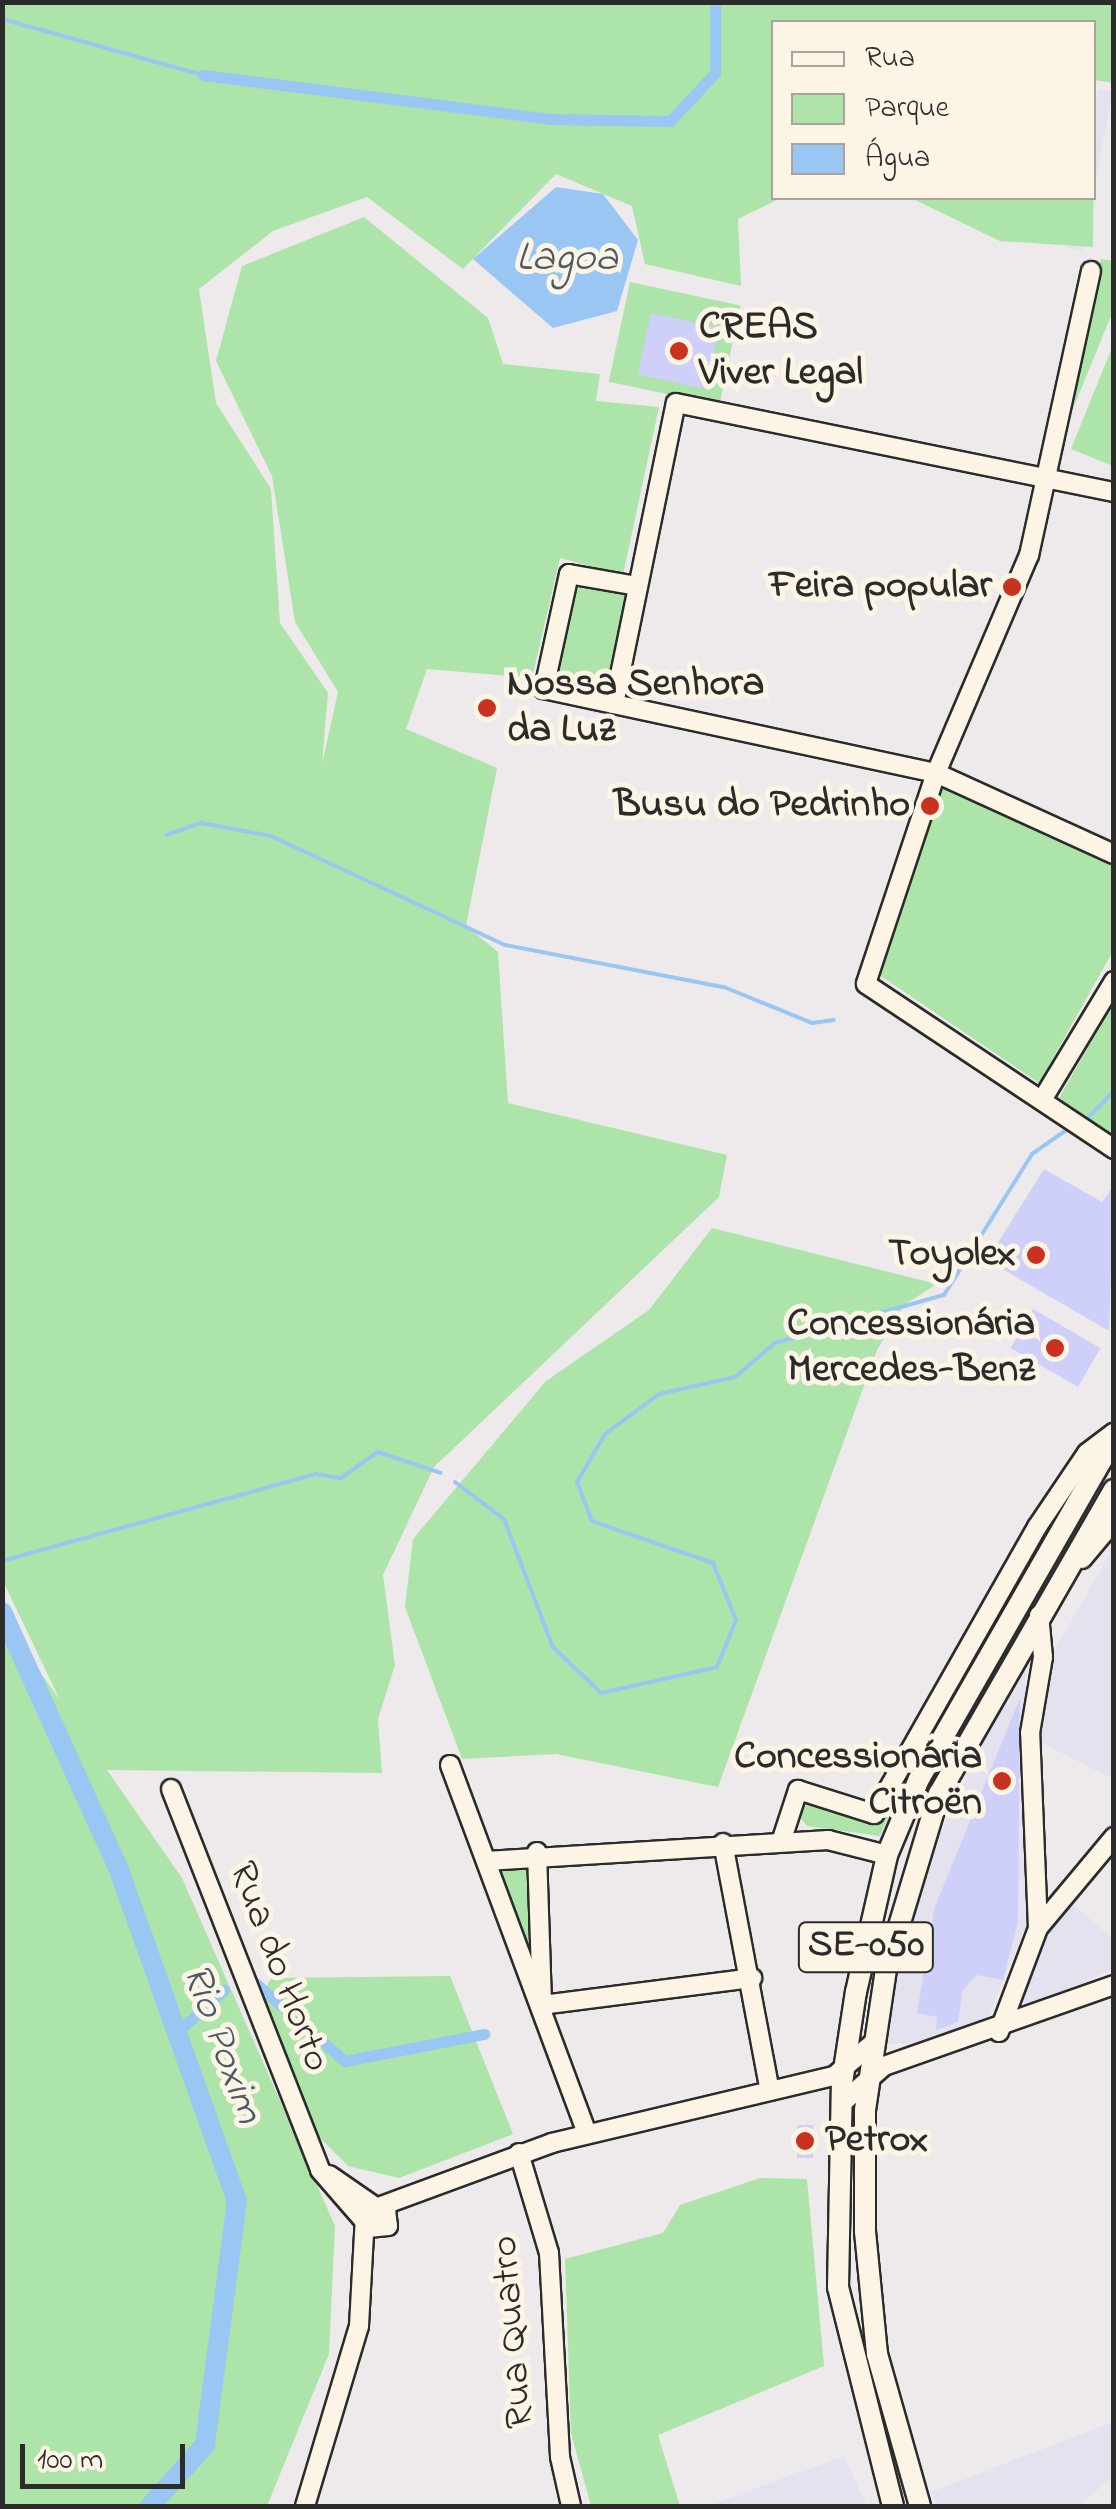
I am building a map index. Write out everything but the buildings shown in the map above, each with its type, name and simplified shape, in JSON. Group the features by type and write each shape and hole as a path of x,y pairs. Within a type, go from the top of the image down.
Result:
{"main road":[{"name":"SE-050","path":"893,2506 844,2339 841,2104 887,1855 952,1709 1114,1436"},
{"name":"SE-050","path":"920,2506 878,2354 862,2154 869,2074 886,1969 939,1794 1038,1612 1114,1490"}],"street":[{"path":"1091,271 1041,477 1029,554 936,773 866,984 1114,1149"},
{"path":"614,704 676,403 1114,492"},
{"path":"637,586 569,575 544,689 936,773 1114,854"},
{"path":"1042,1100 1114,981"},
{"path":"781,1842 798,1790 874,1814 1027,1543 1088,1453 1114,1436"},
{"path":"1038,1928 1030,1733 1044,1656 1038,1612 1114,1521"},
{"path":"450,1766 587,2133"},
{"name":"Rua do Horto","path":"171,1789 320,2170 377,2219"},
{"path":"999,2032 1038,1928 1114,1837"},
{"path":"486,1861 537,1852 838,1841 887,1855"},
{"path":"723,1843 752,1978 770,2090"},
{"path":"537,1852 542,2005"},
{"path":"1036,1879 1064,1896"},
{"path":"542,2005 752,1978"},
{"path":"841,2104 869,2074 999,2032 1114,1985"},
{"path":"305,2506 351,2362 377,2219 520,2153 587,2133 844,2072 874,2044"},
{"name":"Rua Quatro","path":"520,2153 550,2253 560,2457 571,2506"}],"shaded area":[{"path":"1098,89 1113,92 1096,178 1096,99"},
{"path":"1076,200 1092,200 1082,251 1067,248"},
{"path":"1113,1548 1113,1779 1036,1740 1052,1655"},
{"path":"1025,1656 1030,1916 987,2020 926,2043 890,2044 883,2039 918,1880"},
{"path":"1070,1901 1113,1939 1113,1969 1036,2004 1017,2002 1043,1929"},
{"path":"1113,2422 1113,2476 1079,2506 937,2506 931,2492"},
{"path":"844,2456 867,2506 707,2506"}],"green space":[{"path":"3,3 1113,3 1113,83 1096,80 1096,20 771,20 771,200 777,200 738,219 741,286 645,264 632,206 556,174 463,269 367,197 273,231 199,289 216,403 271,489 280,623 328,693 322,764 338,692 295,622 272,476 216,361 242,266 364,217 488,318 503,364 600,374 596,401 659,407 623,575 560,558 532,678 427,669 406,729 497,768 466,926 498,952 508,1103 727,1155 719,1197 434,1467 383,1575 395,1665 378,1719 382,1773 107,1770 182,1878 335,2226 329,2354 267,2506 3,2506 3,1620 60,1700 3,1581"},
{"path":"915,200 1094,200 1093,247 1000,241"},
{"path":"1101,259 1113,261 1113,311 1061,438"},
{"path":"630,282 741,305 719,405 609,382"},
{"path":"1113,345 1113,466 1071,449"},
{"path":"575,584 626,594 608,687 557,677"},
{"path":"940,787 1113,865 1113,951 1039,1083 875,972"},
{"path":"1113,1004 1113,1136 1059,1098"},
{"path":"712,1228 937,1284 904,1305 877,1350 718,1787 556,1754 462,1759 405,1607 413,1539 546,1381 649,1310"},
{"path":"1091,1452 927,1732 880,1836 807,1826 797,1813 806,1805 878,1816 922,1723"},
{"path":"532,1857 537,1965 490,1865"},
{"path":"450,1976 513,2134 399,2178 348,2166 316,2134 262,1994 271,1978"},
{"path":"760,2178 807,2179 824,2366 658,2435 680,2506 591,2506 571,2433 565,2259 663,2233 680,2205"}],"water":[{"name":"Lagoa","path":"556,187 603,194 638,240 617,311 553,328 473,259"}],"waterway":[{"path":"203,75 550,119 670,121 715,73 715,2"},
{"path":"2,19 203,75"},
{"path":"166,835 201,823 271,836 505,945 724,987 812,1023 834,1020"},
{"path":"1086,1120 1114,1091"},
{"path":"455,1482 504,1519 553,1647 601,1693 717,1667 736,1620 713,1563 592,1521 577,1482 605,1434 659,1394 735,1377 775,1343 944,1295 1032,1154 1068,1129"},
{"path":"2,1561 315,1474 341,1478 378,1452 441,1473"},
{"name":"Rio Poxim","path":"2,1612 119,1870 237,2201 205,2445 150,2506"},
{"path":"254,1982 345,2061 484,2034"},
{"path":"177,2032 224,1990"}],"place":[{"name":"CREAS Viver Legal","path":"679,351"},
{"name":"Feira popular","path":"1012,587"},
{"name":"Nossa Senhora da Luz","path":"487,708"},
{"name":"Busu do Pedrinho","path":"930,806"},
{"name":"Toyolex","path":"1036,1255"},
{"name":"Concessionária Mercedes-Benz","path":"1055,1348"},
{"name":"Concessionária Citroën","path":"1002,1781"},
{"name":"Petrox","path":"805,2141"}]}
